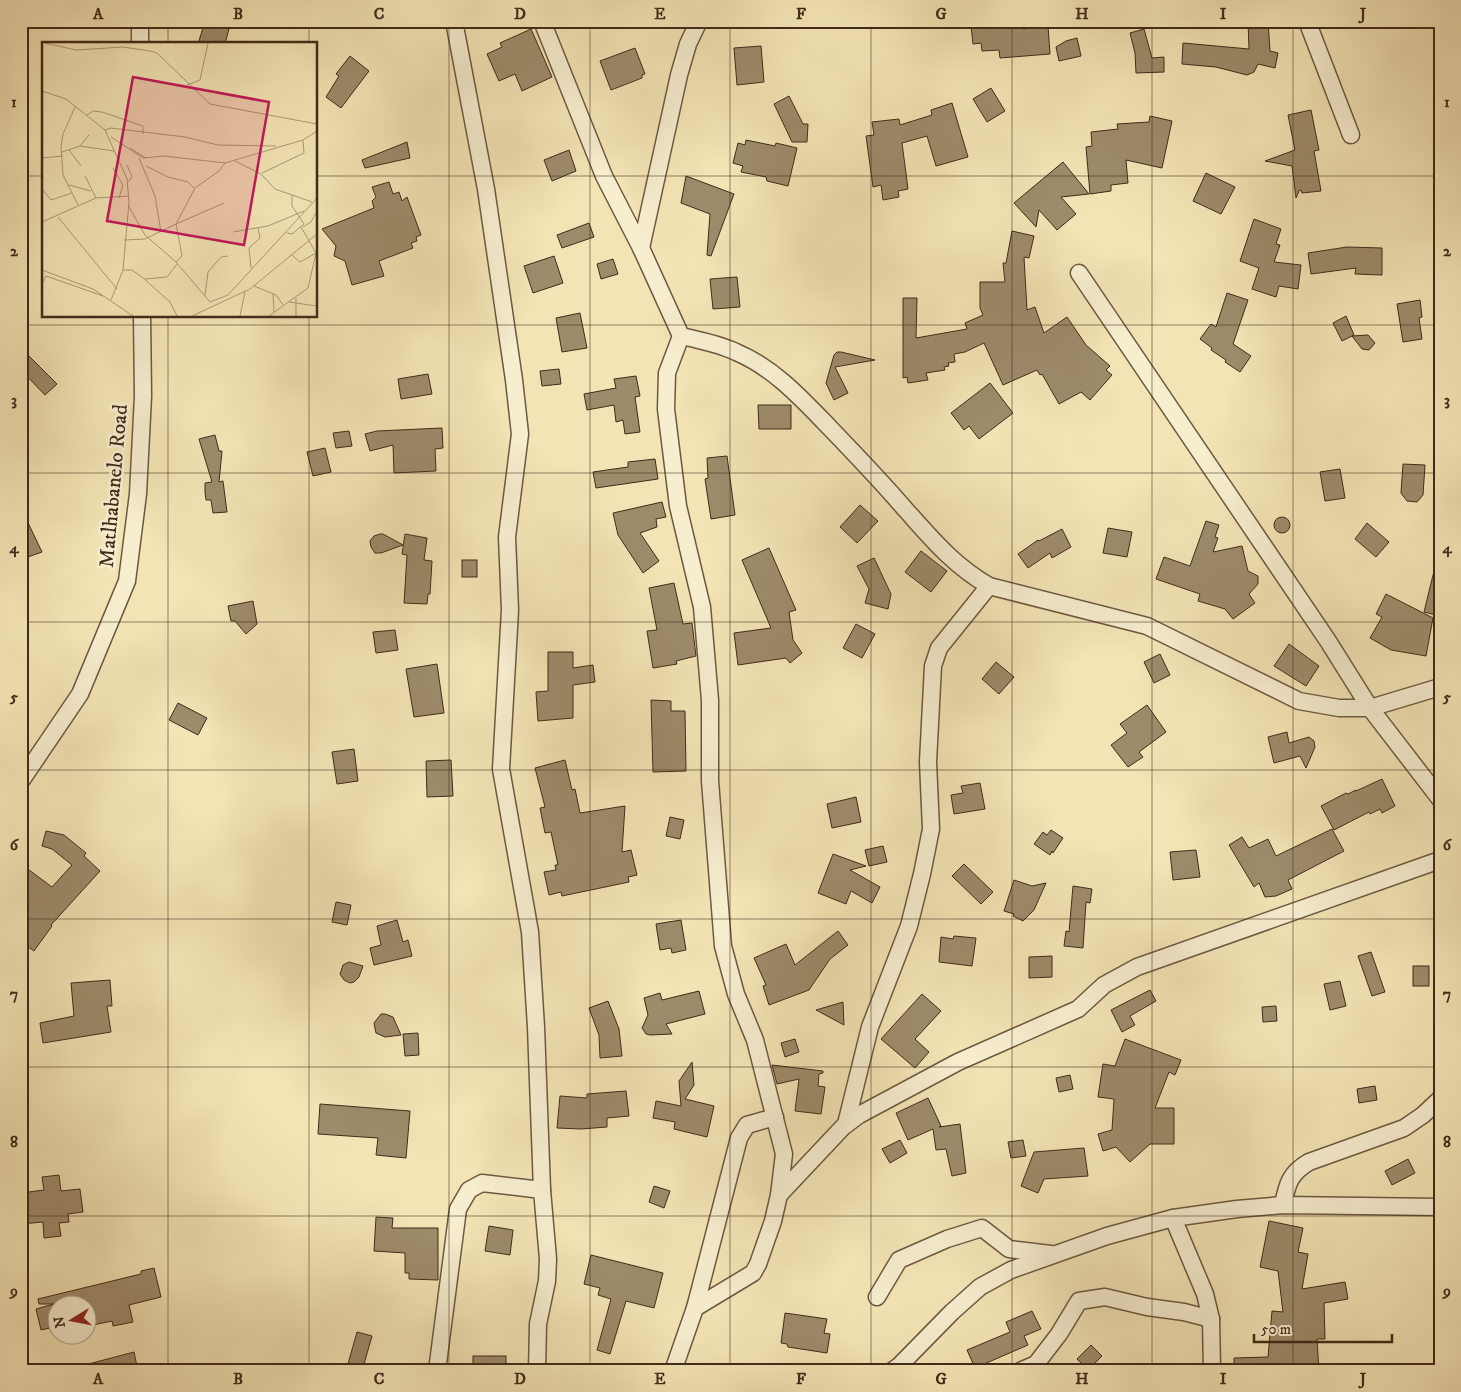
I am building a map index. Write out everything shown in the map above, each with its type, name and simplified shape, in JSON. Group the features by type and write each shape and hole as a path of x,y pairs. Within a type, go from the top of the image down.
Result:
{"street":[{"path":"140,21 140,42"},
{"path":"454,21 486,189 520,434 507,537 510,610 501,769 530,932 536,1027 542,1190 548,1259 547,1281 538,1324 537,1371"},
{"path":"542,21 604,176 641,248 681,336 667,373 666,409 678,506 702,607 710,700 710,781 723,946 736,994 755,1040 784,1154 772,1220 758,1264 753,1273 695,1308"},
{"path":"641,248 678,75 688,44 699,21"},
{"path":"1307,21 1351,135"},
{"path":"1079,274 1323,633 1370,708 1440,799"},
{"name":"Matlhabanelo Road","path":"21,781 80,694 127,581 138,494 143,396 142,318"},
{"path":"681,336 711,343 737,352 772,372 816,413 869,468 948,557 989,586 1147,626 1299,702 1339,708 1370,708 1440,687"},
{"path":"846,1124 870,1027 909,926 931,829 928,762 933,666 939,648 989,586"},
{"path":"778,1195 846,1124 859,1115 958,1062 1078,1009 1104,985 1138,967 1440,860"},
{"path":"1283,1205 1288,1184 1297,1169 1309,1162 1404,1128 1423,1115 1440,1099"},
{"path":"673,1371 695,1308 739,1138 747,1125 775,1117"},
{"path":"437,1371 458,1210 469,1190 482,1184 542,1190"},
{"path":"892,1371 980,1287 1011,1270 1107,1236 1173,1218 1237,1209 1283,1205 1440,1206"},
{"path":"1173,1218 1205,1294 1211,1319 1212,1371"},
{"path":"877,1297 899,1260 947,1239 982,1228 1009,1249 1053,1254"},
{"path":"1020,1371 1036,1364 1059,1334 1079,1301 1105,1297 1211,1319"}],"building":[{"path":"205,21 231,21 226,42 199,42"},
{"path":"987,21 1006,21 1006,27 1021,25 1023,29 1048,26 1050,54 1000,58 999,50 982,51 981,43 973,44 971,26 983,25 988,23"},
{"path":"1248,21 1268,21 1270,51 1278,53 1275,68 1258,64 1254,72 1247,75 1216,67 1182,64 1183,43 1249,49"},
{"path":"531,29 552,77 522,91 515,74 499,81 487,54 502,47 500,43"},
{"path":"1144,29 1152,58 1164,57 1164,72 1136,73 1135,53 1130,33"},
{"path":"1077,38 1081,56 1059,61 1056,47 1066,41"},
{"path":"761,46 764,82 737,85 734,48"},
{"path":"635,48 645,74 642,75 642,78 611,90 600,61"},
{"path":"350,56 369,71 341,108 326,97 339,76 336,74"},
{"path":"991,88 1005,111 987,122 973,99"},
{"path":"789,96 803,124 808,124 807,142 792,142 774,104"},
{"path":"952,103 968,157 936,166 927,136 902,143 908,189 898,191 899,197 883,200 881,185 873,187 866,136 874,135 872,122 899,119 900,125 932,115 931,110"},
{"path":"1311,110 1319,150 1314,151 1321,191 1302,193 1301,190 1296,198 1292,166 1265,161 1295,150 1288,115"},
{"path":"1150,116 1172,121 1162,168 1126,160 1128,183 1111,185 1111,191 1090,194 1086,147 1092,146 1091,132 1118,129 1117,124 1149,122"},
{"path":"746,140 775,146 776,143 797,148 788,186 767,181 766,177 741,172 743,166 733,163 738,143 745,145"},
{"path":"407,142 410,158 365,168 362,160"},
{"path":"569,150 576,171 552,181 544,160"},
{"path":"1063,162 1089,194 1061,197 1076,214 1057,230 1039,210 1036,227 1014,203"},
{"path":"1206,173 1235,187 1221,214 1193,201"},
{"path":"686,176 734,194 711,256 707,255 710,214 681,203"},
{"path":"389,182 393,194 399,192 402,201 407,197 421,235 416,237 417,241 411,243 413,248 379,261 384,276 352,285 345,261 334,256 336,246 322,229 374,208 372,201 376,197 372,187"},
{"path":"1254,219 1281,229 1276,244 1280,245 1274,262 1301,265 1298,289 1279,286 1276,297 1252,289 1259,268 1240,261"},
{"path":"589,223 594,237 562,248 557,235"},
{"path":"1012,231 1034,236 1029,258 1024,257 1027,310 1035,307 1044,333 1067,317 1086,345 1110,366 1106,370 1112,375 1090,400 1081,392 1059,404 1042,374 1040,375 1037,370 1003,385 984,343 965,352 954,354 955,362 948,363 949,366 944,367 945,370 926,373 928,380 908,383 907,377 903,378 903,298 917,298 916,338 967,329 965,323 983,315 980,308 980,282 1005,282 1003,263 1006,263"},
{"path":"1347,247 1382,248 1382,275 1355,274 1356,268 1311,274 1308,253"},
{"path":"554,256 563,283 533,293 524,266"},
{"path":"613,259 618,274 601,279 597,264"},
{"path":"737,277 740,307 713,309 710,279"},
{"path":"1227,293 1248,300 1233,344 1251,356 1240,372 1225,362 1226,360 1211,350 1212,348 1200,339 1211,324 1216,327"},
{"path":"1420,300 1422,317 1419,318 1422,339 1403,342 1397,304"},
{"path":"580,313 587,348 562,352 556,318"},
{"path":"1346,316 1354,335 1342,341 1333,323"},
{"path":"1368,335 1375,343 1369,350 1362,349 1352,336"},
{"path":"21,348 57,384 45,395 21,370"},
{"path":"837,352 875,360 835,367 848,393 834,400 826,383 834,355"},
{"path":"559,369 561,384 542,386 540,371"},
{"path":"428,374 432,394 401,399 398,379"},
{"path":"636,376 640,396 635,397 640,432 625,434 623,420 616,422 614,405 587,410 584,394 616,388 614,379"},
{"path":"990,383 1013,413 979,439 969,426 964,430 951,413"},
{"path":"758,405 791,405 791,429 759,429"},
{"path":"442,428 443,448 435,449 436,471 394,473 393,445 370,451 365,434 377,431"},
{"path":"349,431 352,446 336,448 333,433"},
{"path":"215,435 219,451 222,451 219,482 223,481 227,512 213,513 211,500 206,500 205,492 205,483 212,482 199,439"},
{"path":"325,448 331,472 313,476 307,452"},
{"path":"727,456 735,515 711,519 705,479 708,478 707,458"},
{"path":"655,459 658,479 596,488 593,472 628,467 628,462"},
{"path":"1403,464 1425,465 1423,495 1417,502 1407,501 1401,493"},
{"path":"1340,469 1345,498 1325,501 1320,472"},
{"path":"662,502 666,517 656,519 657,527 640,533 659,561 643,573 618,535 613,513"},
{"path":"860,505 878,521 857,543 840,527"},
{"path":"21,508 42,552 25,558 21,549"},
{"path":"1282,517 1288,519 1290,525 1288,531 1282,533 1276,531 1274,525 1276,519"},
{"path":"1206,521 1219,525 1215,537 1218,538 1213,552 1242,546 1248,571 1258,576 1258,584 1249,594 1255,603 1233,619 1225,609 1198,601 1200,594 1156,579 1164,557 1190,566"},
{"path":"1367,523 1389,542 1376,557 1355,539"},
{"path":"1108,528 1132,532 1127,557 1103,553"},
{"path":"1062,529 1071,547 1052,558 1050,553 1028,568 1018,554 1038,540"},
{"path":"380,534 403,545 381,553 375,553 370,541 374,536"},
{"path":"405,534 427,538 424,560 432,561 430,594 428,594 427,604 404,603 407,555 402,554"},
{"path":"769,548 796,610 789,612 793,640 802,653 790,663 786,658 738,665 734,633 771,628 742,560"},
{"path":"921,551 947,571 931,592 905,572"},
{"path":"874,558 891,594 888,609 865,603 869,589 857,566"},
{"path":"462,560 477,560 477,577 462,577"},
{"path":"1434,571 1440,572 1440,616 1424,612"},
{"path":"674,583 683,624 692,623 696,656 676,661 677,664 653,668 647,631 657,630 649,588"},
{"path":"1386,594 1433,618 1426,656 1391,650 1370,638 1382,617 1376,614"},
{"path":"253,601 257,624 246,634 235,621 231,621 228,606"},
{"path":"856,624 875,634 862,658 843,648"},
{"path":"395,630 398,650 376,653 373,632"},
{"path":"1289,644 1319,666 1306,686 1274,666"},
{"path":"548,652 573,652 573,668 593,665 595,682 573,685 573,718 538,721 536,692 548,691"},
{"path":"1160,654 1170,675 1154,683 1144,662"},
{"path":"996,662 1014,677 999,694 982,679"},
{"path":"437,664 444,713 414,717 406,669"},
{"path":"651,700 671,701 671,711 685,711 686,771 653,772"},
{"path":"178,703 207,718 198,735 169,720"},
{"path":"1147,705 1166,732 1139,752 1143,757 1128,767 1111,745 1127,733 1120,724"},
{"path":"1287,732 1289,743 1309,737 1314,741 1315,747 1306,768 1300,756 1274,763 1268,737"},
{"path":"354,749 358,781 337,784 332,752"},
{"path":"451,760 453,796 427,797 426,761"},
{"path":"565,760 572,790 575,789 580,813 625,806 622,852 631,850 637,875 628,877 629,882 562,896 561,892 549,895 544,872 556,870 555,865 558,865 551,832 545,833 540,808 545,807 535,768"},
{"path":"1382,779 1395,806 1382,813 1380,809 1370,814 1369,812 1334,830 1321,806 1346,793 1356,791"},
{"path":"980,783 985,809 954,814 951,795 963,793 961,786"},
{"path":"856,797 861,822 832,828 827,804"},
{"path":"670,817 684,820 680,839 666,836"},
{"path":"1332,829 1344,851 1288,880 1292,889 1276,896 1265,897 1259,883 1254,887 1229,845 1242,837 1249,848 1268,839 1276,856"},
{"path":"1051,830 1063,838 1050,855 1034,844 1043,832 1047,835"},
{"path":"46,831 64,835 86,853 84,856 100,871 51,925 34,951 21,942 21,864 52,887 72,865 52,849 42,846"},
{"path":"883,846 887,862 869,866 865,850"},
{"path":"1196,850 1200,877 1173,880 1170,852"},
{"path":"833,854 866,866 850,870 880,887 872,903 851,891 846,904 818,893"},
{"path":"964,864 993,892 981,904 952,876"},
{"path":"1014,880 1032,886 1046,883 1034,910 1023,921 1013,916 1014,914 1004,911"},
{"path":"1073,886 1092,889 1090,903 1086,902 1083,948 1064,946 1066,931 1069,932"},
{"path":"336,902 351,905 347,925 332,922"},
{"path":"397,920 403,942 408,940 412,956 374,965 370,948 381,945 377,926"},
{"path":"681,920 686,950 672,953 671,948 660,950 656,924"},
{"path":"838,931 848,945 830,959 809,990 769,1005 763,986 766,985 754,958 786,944 795,965"},
{"path":"954,936 976,938 972,966 939,962 941,937 953,939"},
{"path":"1371,952 1385,992 1372,996 1358,956"},
{"path":"1052,956 1052,977 1029,978 1029,957"},
{"path":"349,962 363,966 359,977 350,983 344,980 340,974 343,965"},
{"path":"1413,966 1429,966 1429,986 1413,986"},
{"path":"110,980 112,1006 107,1006 111,1032 43,1043 40,1023 74,1016 71,983"},
{"path":"1340,981 1346,1006 1330,1010 1324,984"},
{"path":"1150,990 1156,1001 1130,1016 1135,1025 1122,1032 1111,1010"},
{"path":"699,991 705,1014 666,1024 672,1034 646,1034 642,1028 648,1015 644,998 660,993 662,1000"},
{"path":"922,994 941,1011 915,1039 929,1052 915,1068 881,1039"},
{"path":"608,1001 619,1029 622,1056 600,1058 599,1035 589,1008"},
{"path":"843,1002 844,1025 816,1010"},
{"path":"1276,1006 1277,1021 1263,1022 1262,1007"},
{"path":"381,1014 393,1017 401,1035 385,1037 376,1033 374,1023"},
{"path":"418,1033 419,1055 405,1056 403,1034"},
{"path":"795,1039 799,1052 785,1057 781,1043"},
{"path":"1125,1039 1181,1060 1175,1075 1169,1072 1155,1108 1174,1108 1174,1144 1150,1144 1130,1162 1116,1147 1103,1151 1098,1134 1112,1130 1114,1099 1098,1097 1103,1064 1115,1066"},
{"path":"692,1062 694,1085 685,1099 714,1106 707,1137 674,1129 675,1122 653,1118 656,1101 681,1106 679,1081"},
{"path":"772,1065 823,1071 823,1073 819,1074 818,1086 825,1087 821,1114 795,1111 799,1079 777,1084"},
{"path":"1070,1075 1073,1089 1059,1092 1056,1078"},
{"path":"1375,1086 1377,1100 1359,1103 1357,1089"},
{"path":"626,1091 629,1116 607,1118 607,1127 557,1128 560,1096 587,1098 587,1094"},
{"path":"928,1098 941,1126 939,1127 960,1124 966,1173 952,1176 946,1149 936,1150 933,1129 908,1140 896,1113"},
{"path":"320,1104 410,1111 406,1158 376,1155 378,1138 318,1134"},
{"path":"900,1140 907,1153 890,1163 882,1149"},
{"path":"1023,1140 1026,1156 1011,1158 1008,1142"},
{"path":"1084,1148 1088,1176 1044,1179 1038,1193 1021,1186 1034,1152"},
{"path":"1408,1159 1415,1173 1392,1185 1385,1171"},
{"path":"59,1175 61,1191 80,1189 83,1212 68,1214 69,1222 59,1223 61,1236 44,1238 43,1222 21,1224 21,1193 44,1190 42,1177"},
{"path":"654,1186 670,1191 664,1208 649,1202"},
{"path":"376,1217 393,1218 392,1228 438,1228 438,1280 409,1279 409,1273 405,1273 405,1253 374,1251"},
{"path":"1269,1221 1303,1228 1298,1252 1308,1254 1302,1289 1345,1282 1348,1299 1324,1303 1325,1339 1317,1339 1319,1371 1234,1371 1234,1358 1268,1357 1272,1311 1283,1312 1278,1271 1260,1267"},
{"path":"489,1226 513,1230 510,1255 485,1251"},
{"path":"591,1255 663,1273 654,1308 626,1301 610,1354 597,1350 611,1299 598,1295 600,1288 584,1284"},
{"path":"154,1268 161,1297 129,1305 133,1322 113,1326 112,1321 98,1324 98,1294 59,1294 141,1274 141,1271"},
{"path":"48,1297 48,1304 39,1304 38,1299"},
{"path":"48,1306 48,1328 41,1330 36,1309"},
{"path":"1032,1311 1041,1329 1024,1336 1028,1345 975,1368 967,1350 1010,1332 1006,1322"},
{"path":"785,1313 827,1319 824,1333 830,1334 827,1353 788,1347 787,1344 781,1343"},
{"path":"357,1332 372,1336 362,1371 346,1371"},
{"path":"1091,1345 1102,1356 1088,1370 1077,1359"},
{"path":"134,1352 138,1371 82,1371 81,1366"},
{"path":"473,1356 506,1356 506,1371 473,1371"}]}
